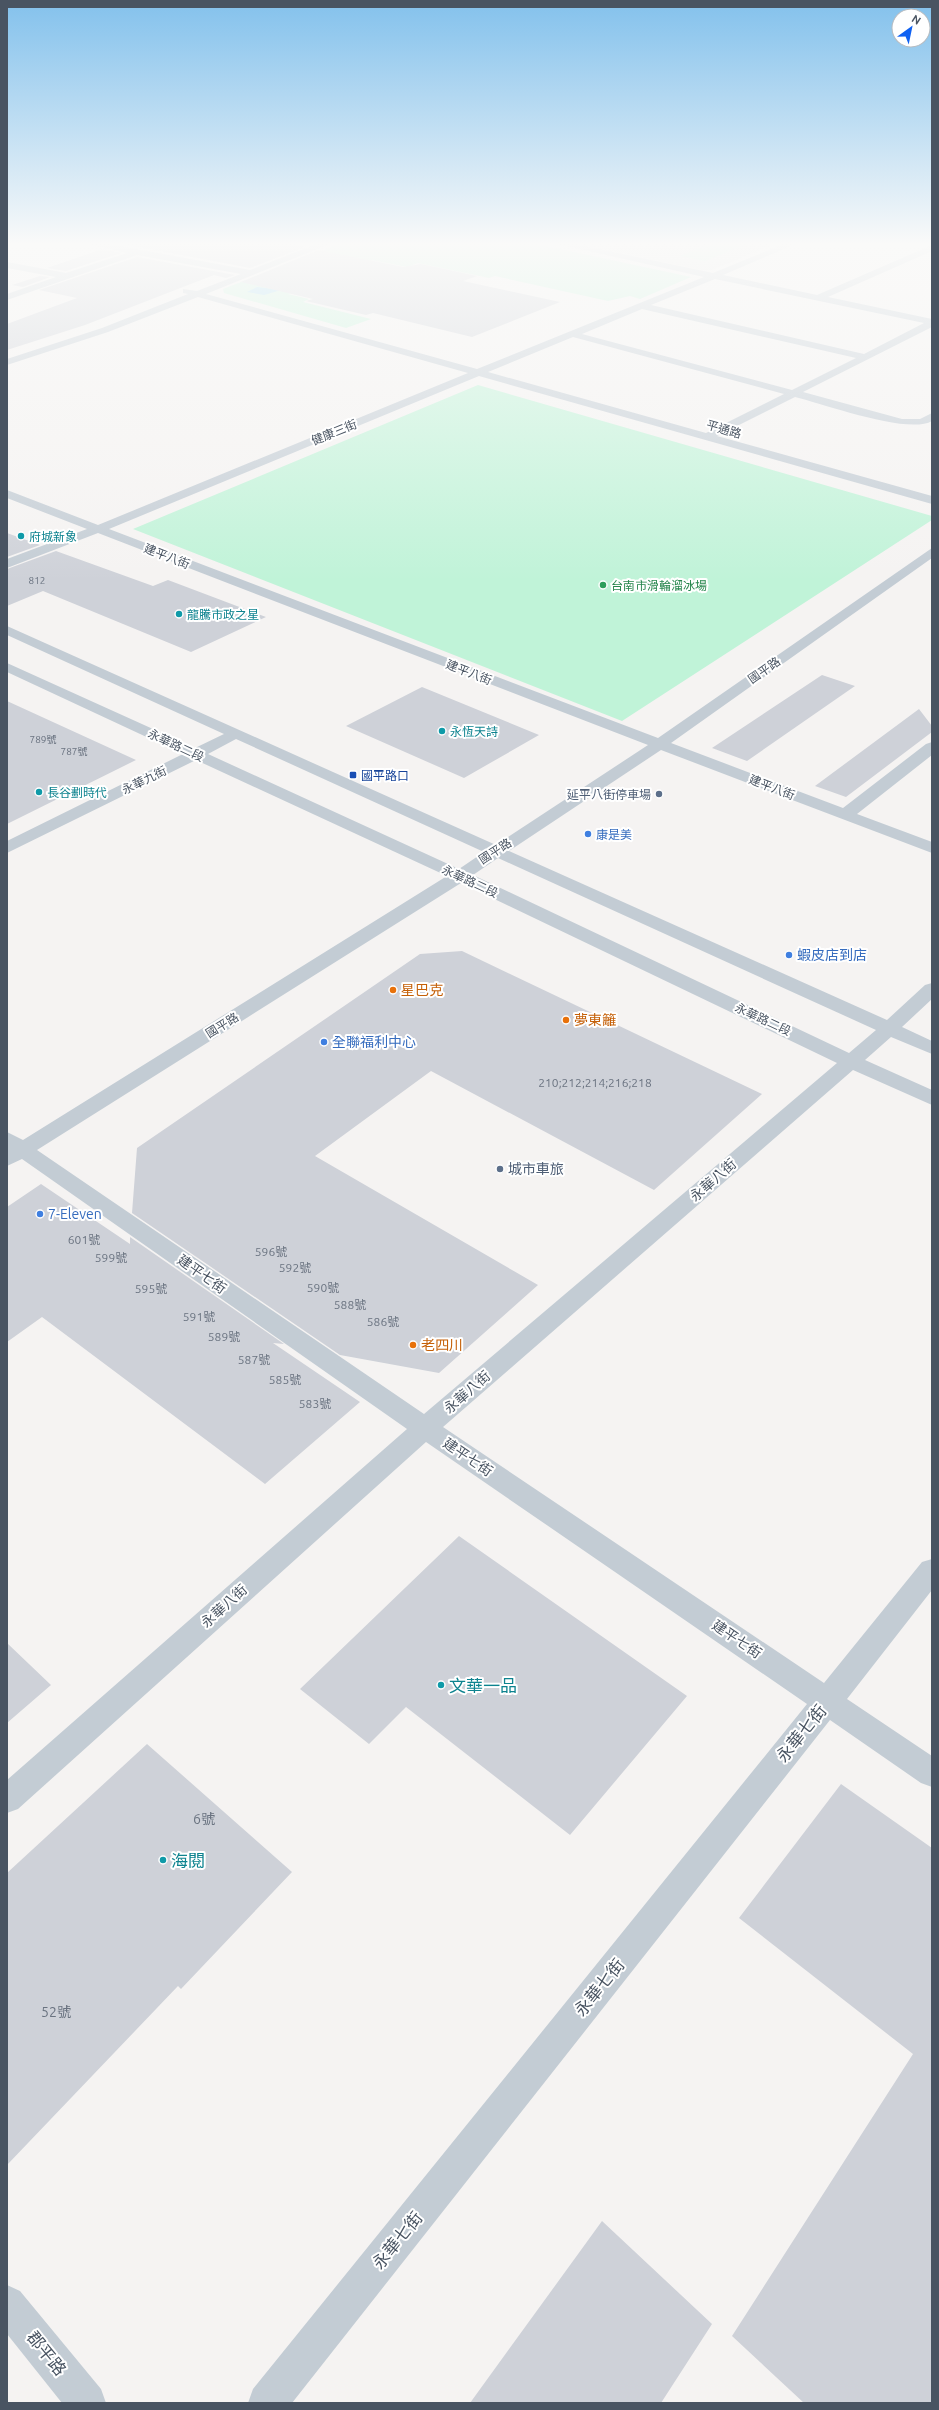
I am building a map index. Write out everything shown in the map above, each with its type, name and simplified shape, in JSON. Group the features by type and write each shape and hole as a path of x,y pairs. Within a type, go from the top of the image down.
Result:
{"street":[{"name":"平通路","path":"414,355 932,500"},
{"name":"健康三街","path":"7,564 98,530 519,355"},
{"path":"652,355 902,422 922,422 932,416"},
{"path":"859,355 866,357"},
{"path":"707,437 869,355"},
{"name":"建平八街","path":"7,494 932,848"},
{"name":"國平路","path":"12,1149 496,851 659,744 932,552"},
{"path":"7,630 932,1048"},
{"name":"永華路二段","path":"7,667 459,875 850,1061 932,1098"},
{"name":"永華九街","path":"7,848 237,733"},
{"path":"845,815 932,747"},
{"name":"永華八街","path":"7,1798 425,1428 890,1028 932,990"},
{"name":"建平七街","path":"12,1149 828,1700 932,1773"},
{"name":"永華七街","path":"267,2403 932,1570"},
{"name":"郡平路","path":"7,2304 87,2403"}],"green space":[{"path":"478,385 932,516 932,520 622,721 133,529"}],"building":[{"path":"7,533 40,545 7,557"},
{"path":"56,551 153,586 168,580 266,617 191,652 43,591 7,606 7,569"},
{"path":"822,675 855,686 747,761 712,748"},
{"name":"永恆天詩","path":"422,687 539,735 464,778 346,726"},
{"name":"長谷劃時代","path":"7,701 136,760 7,824"},
{"path":"919,709 932,726 932,732 846,797 815,786"},
{"path":"462,951 762,1094 654,1190 431,1071 315,1156 538,1285 439,1373 340,1355 132,1213 137,1148 420,954"},
{"path":"41,1184 130,1244 130,1237 284,1344 273,1343 360,1402 265,1484 42,1317 7,1342 7,1207"},
{"name":"文華一品","path":"459,1536 687,1696 570,1835 406,1707 369,1744 300,1689"},
{"path":"7,1643 51,1685 7,1723"},
{"path":"147,1744 292,1872 181,1989 178,1986 7,2165 7,1873"},
{"path":"841,1784 932,1848 932,2403 804,2403 732,2336 913,2054 739,1918"},
{"path":"602,2221 712,2324 661,2403 470,2403"}],"place":[{"name":"府城新象","path":"21,536"},
{"name":"台南市滑輪溜冰場","path":"603,585"},
{"name":"龍騰市政之星","path":"179,614"},
{"name":"永恆天詩","path":"442,731"},
{"name":"國平路口","path":"353,775"},
{"name":"長谷劃時代","path":"39,792"},
{"name":"延平八街停車場","path":"659,794"},
{"name":"康是美","path":"588,834"},
{"name":"蝦皮店到店","path":"789,955"},
{"name":"星巴克","path":"393,990"},
{"name":"夢東籬","path":"566,1020"},
{"name":"全聯福利中心","path":"324,1042"},
{"name":"城市車旅","path":"500,1169"},
{"name":"7-Eleven","path":"40,1214"},
{"name":"老四川","path":"413,1345"},
{"name":"文華一品","path":"441,1685"},
{"name":"海閱","path":"163,1860"}]}
